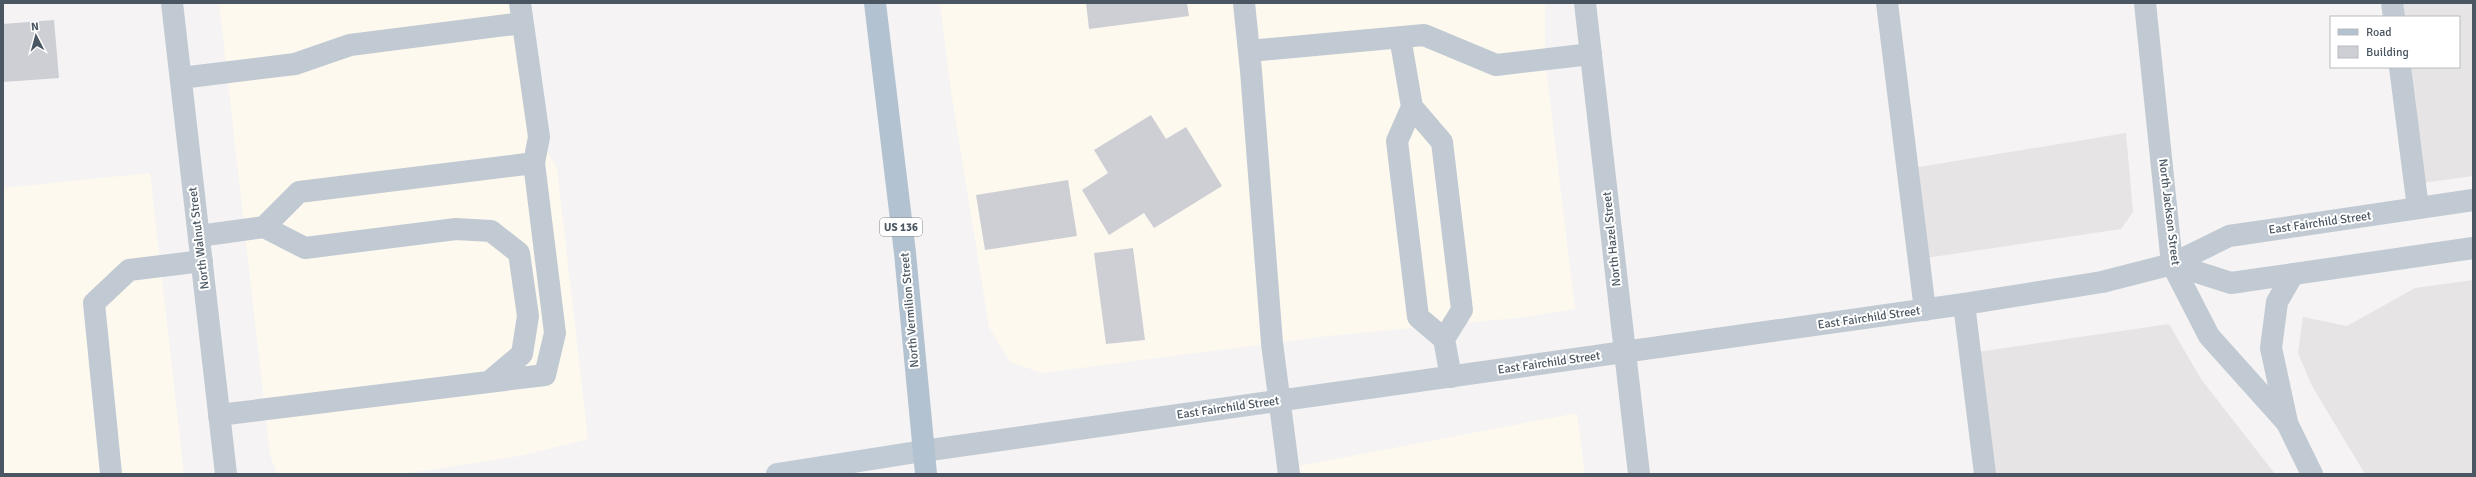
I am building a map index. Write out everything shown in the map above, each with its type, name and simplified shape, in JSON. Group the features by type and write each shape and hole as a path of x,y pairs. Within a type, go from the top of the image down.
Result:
{"main road":[{"name":"North Vermilion Street","path":"875,3 905,253 926,474"},
{"path":"777,474 923,451"}],"street":[{"name":"North Walnut Street","path":"172,3 226,474"},
{"path":"1244,3 1272,343 1289,474"},
{"name":"North Hazel Street","path":"1585,3 1640,474"},
{"path":"1887,3 1925,310"},
{"name":"North Jackson Street","path":"2145,3 2172,264 2209,336 2287,423 2312,474"},
{"path":"2392,3 2394,16"},
{"path":"181,78 295,64 350,45 521,13 539,137 534,163 555,334 545,375 219,416"},
{"path":"1249,51 1424,36 1496,65 1591,54"},
{"path":"1400,37 1412,108 1442,142 1462,310 1444,339"},
{"path":"2400,68 2418,208"},
{"path":"1412,108 1397,141 1418,317 1444,339 1451,377"},
{"path":"264,228 299,192 534,163"},
{"name":"East Fairchild Street","path":"923,451 1925,310 2102,282 2172,264 2229,236 2473,200"},
{"path":"199,236 264,228 305,248 456,229 491,231 519,253 528,316 522,354 489,382"},
{"path":"2172,264 2231,283 2473,248"},
{"path":"111,474 94,303 129,270 202,261"},
{"path":"2287,423 2271,348 2277,302 2293,274"},
{"path":"1964,304 1985,474"}],"shaded area":[{"path":"219,3 520,3 539,137 557,168 588,439 519,456 403,474 277,474 270,455"},
{"path":"940,3 1545,3 1545,59 1575,309 1517,318 1328,336 1042,373 1010,362 989,327 951,91"},
{"path":"2392,3 2473,3 2473,176 2415,184 2400,68 2460,68 2460,16 2394,16"},
{"path":"2126,133 2133,212 2121,229 1919,259 1907,169"},
{"path":"150,173 184,474 3,474 3,188"},
{"path":"2473,280 2473,474 2365,474 2312,386 2298,353 2303,317 2347,326 2415,288"},
{"path":"2169,324 2201,379 2275,474 1985,474 1970,353"},
{"path":"1577,413 1585,474 1289,474 1288,468"}],"building":[{"path":"1086,3 1187,3 1189,16 1089,29"},
{"path":"54,20 59,78 3,82 3,24"},
{"path":"1151,115 1166,139 1186,127 1222,186 1154,228 1144,213 1109,235 1082,190 1108,173 1094,150"},
{"path":"1068,180 1077,236 985,250 976,195"},
{"path":"1133,248 1145,340 1106,344 1094,253"}]}
